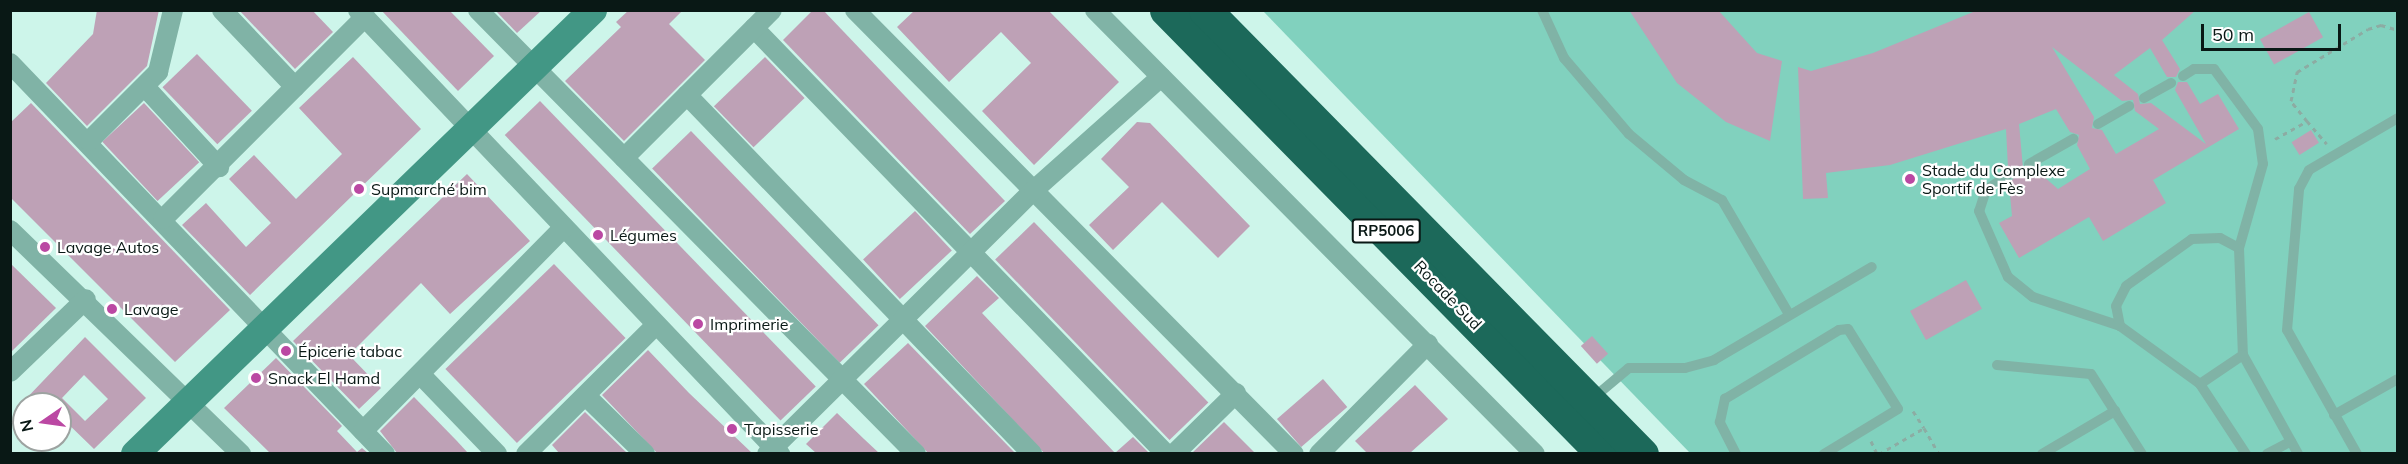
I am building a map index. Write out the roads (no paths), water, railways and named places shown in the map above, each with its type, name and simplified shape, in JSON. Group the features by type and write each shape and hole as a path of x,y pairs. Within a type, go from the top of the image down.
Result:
{"highway":[{"name":"Rocade Sud","path":"1166,10 1603,453"},
{"name":"Rocade Sud","path":"1205,10 1590,401"},
{"name":"RP5006","path":"1590,401 1642,453"}],"street":[{"path":"89,141 146,88 165,56 173,10"},
{"path":"222,10 295,87"},
{"path":"478,10 916,453"},
{"path":"135,453 593,10"},
{"path":"624,158 772,10"},
{"path":"855,10 1294,453"},
{"path":"1095,10 1428,344 1527,451"},
{"path":"163,219 219,167 361,14 774,451 843,377 970,251 1034,190 1161,77"},
{"path":"754,28 1166,453"},
{"path":"10,63 89,141 385,453"},
{"path":"146,88 219,167"},
{"path":"687,95 1032,453"},
{"path":"363,431 563,228"},
{"path":"10,230 86,299 242,453"},
{"path":"10,372 86,299"},
{"path":"526,453 655,326"},
{"path":"1319,453 1428,344"},
{"path":"420,375 497,453"},
{"path":"1174,453 1236,393"},
{"path":"585,396 645,453"}],"lane":[{"path":"1542,10 1564,58 1629,134 1684,180 1722,200 1789,314"},
{"path":"2183,76 2205,67 2219,74 2250,112 2263,146 2263,164 2240,248 2243,355 2298,453"},
{"path":"2144,98 2171,83"},
{"path":"2098,124 2129,106"},
{"path":"2357,453 2294,348 2285,312 2301,178 2334,155 2397,118"},
{"path":"2029,164 2073,138"},
{"path":"2009,175 1986,190 1979,211 2008,277 2034,297 2120,326 2200,384 2246,453"},
{"path":"2120,326 2116,306 2126,286 2192,239 2220,237 2240,248"},
{"path":"1590,401 1629,368 1697,365 1872,267"},
{"path":"1736,453 1720,422 1725,399 1839,330 1854,333 1898,410 1824,453"},
{"path":"2200,384 2243,355"},
{"path":"1997,365 2091,374 2142,453"},
{"path":"2334,415 2397,379"},
{"path":"2042,453 2115,411"},
{"path":"2267,453 2291,441"}],"place":[{"name":"Stade du Complexe Sportif de Fès","path":"1910,179"},
{"name":"Supmarché bim","path":"359,189"},
{"name":"Légumes","path":"598,235"},
{"name":"Lavage Autos","path":"45,247"},
{"name":"Lavage","path":"112,309"},
{"name":"Imprimerie","path":"698,324"},
{"name":"Épicerie tabac","path":"286,351"},
{"name":"Snack El Hamd","path":"256,378"},
{"name":"Tapisserie","path":"732,429"}]}
